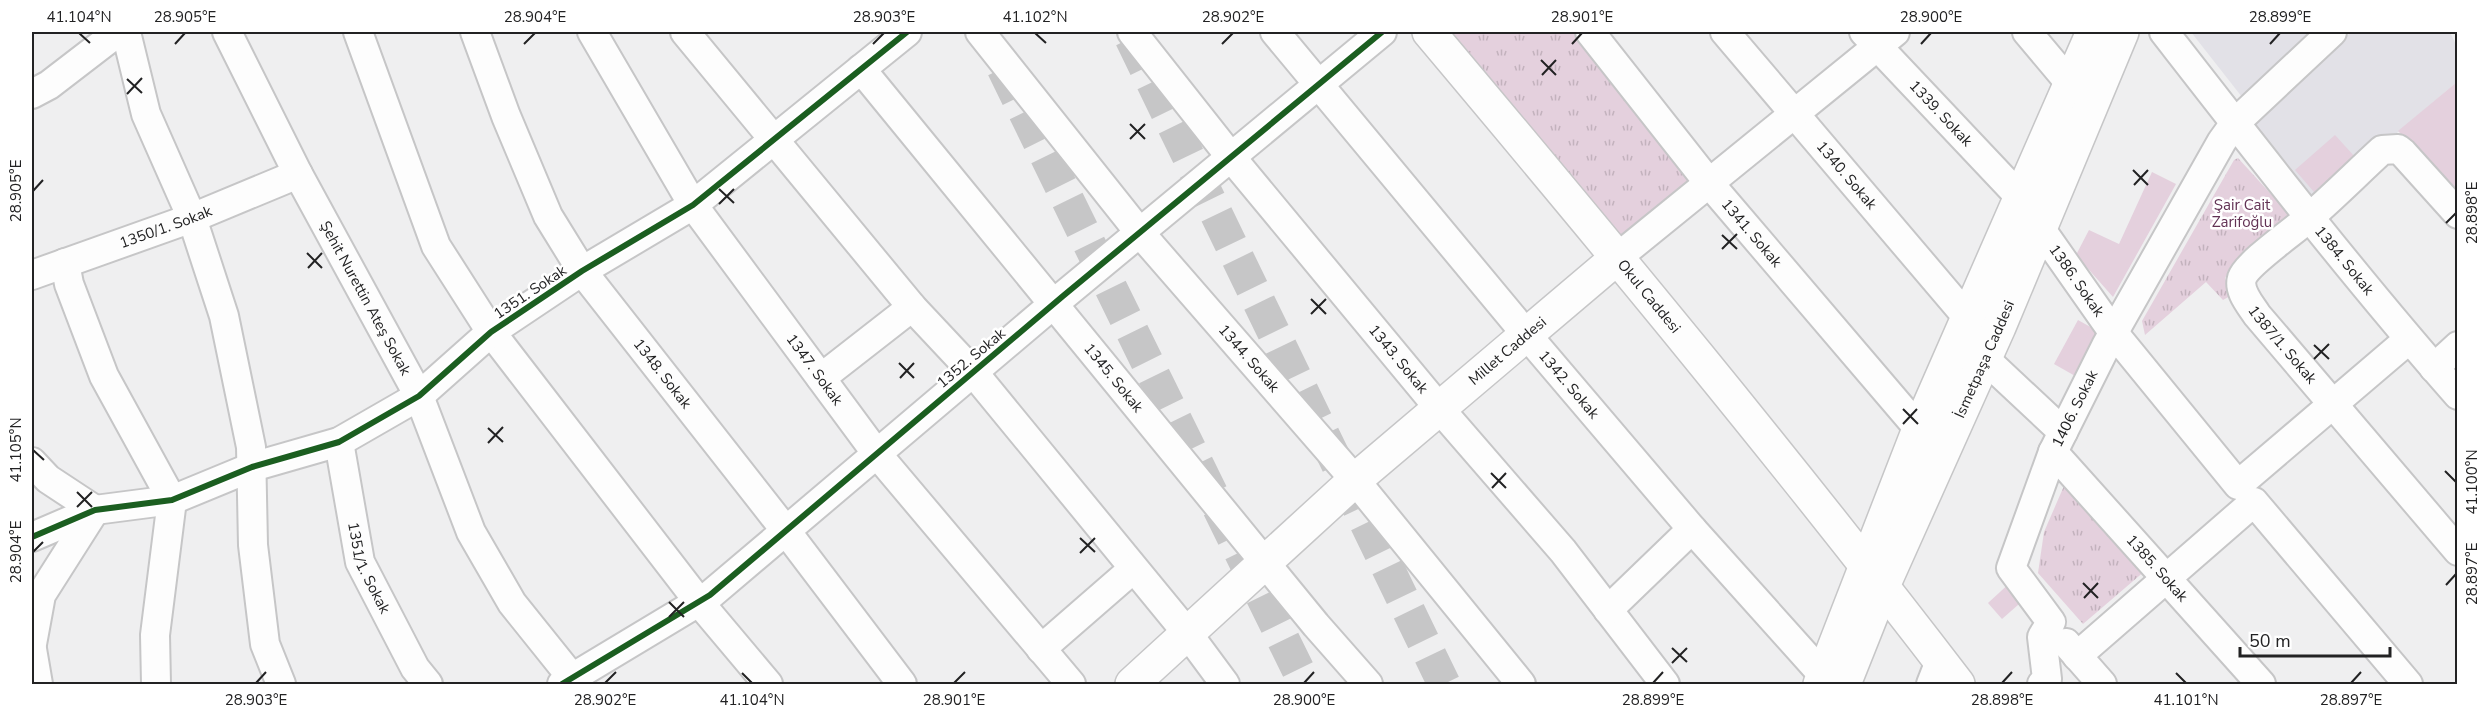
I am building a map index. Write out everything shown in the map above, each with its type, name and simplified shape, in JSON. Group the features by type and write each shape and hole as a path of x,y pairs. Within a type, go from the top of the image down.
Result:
{"main road":[{"name":"Okul Caddesi","path":"1429,32 1618,257 1874,575 1943,677"},
{"name":"İsmetpaşa Caddesi","path":"1874,575 1919,429 2019,196 2093,32"},
{"name":"İsmetpaşa Caddesi","path":"1829,681 1874,575 1985,359 2122,32"},
{"name":"Millet Caddesi","path":"1132,684 1355,480 1618,257"}],"street":[{"path":"38,95 118,32"},
{"path":"126,32 146,114 192,218 224,316 252,467 253,545 265,644 281,684"},
{"name":"Şehit Nurettin Ateş Sokak","path":"227,32 298,174 419,396 471,532 512,603 570,682"},
{"path":"358,32 436,246 491,332 699,602 768,684"},
{"name":"1348. Sokak","path":"475,32 506,116 548,216 582,271 786,531 902,684"},
{"name":"1347. Sokak","path":"591,32 693,205 877,454 1071,684"},
{"path":"685,32 912,307 973,372 1188,634 1225,684"},
{"name":"1351. Sokak","path":"32,537 95,510 172,500 252,467 339,442 419,396 491,332 582,271 693,205 907,32"},
{"name":"1344. Sokak","path":"980,32 1140,233 1355,480 1521,684"},
{"name":"1343. Sokak","path":"1132,32 1230,156 1439,408 1563,551 1665,684"},
{"name":"1342. Sokak","path":"1275,32 1320,83 1526,334 1692,529 1829,681"},
{"name":"1352. Sokak","path":"570,682 710,596 1053,304 1382,32"},
{"name":"1341. Sokak","path":"1590,32 1709,183 1919,429"},
{"name":"1340. Sokak","path":"1725,32 1968,318"},
{"path":"2027,32 2069,82"},
{"name":"1384. Sokak","path":"2164,32 2229,132 2265,164 2408,340 2457,394"},
{"path":"2229,132 2331,32"},
{"name":"Millet Caddesi","path":"1618,257 1794,114 1879,37"},
{"name":"1339. Sokak","path":"1879,37 2019,196"},
{"name":"1345. Sokak","path":"861,69 1265,562 1368,684"},
{"name":"1406. Sokak","path":"2050,622 2011,568 2058,442 2113,332 2178,216 2229,132"},
{"name":"1387/1. Sokak","path":"2457,214 2403,153 2398,149 2382,150 2310,217 2252,265 2243,274 2241,284 2244,295 2257,315 2457,551"},
{"name":"1350/1. Sokak","path":"32,275 192,218 298,174"},
{"name":"1386. Sokak","path":"2040,228 2113,332 2246,494 2408,684"},
{"path":"65,262 69,284 104,376 172,500 155,636 156,684"},
{"path":"821,378 912,307"},
{"path":"2077,656 2166,579 2333,405 2408,340"},
{"path":"2434,368 2457,346"},
{"name":"1385. Sokak","path":"1985,359 2058,442 2166,579 2261,684"},
{"name":"1351/1. Sokak","path":"339,442 360,562 415,668 428,684"},
{"path":"32,462 48,480 95,510 41,596 32,644"},
{"path":"1608,610 1692,529"},
{"path":"1041,649 1133,569"},
{"path":"2042,684 2047,679 2042,637 2050,622 2102,684"},
{"path":"32,649 38,684"}],"shaded area":[{"path":"2191,32 2309,32 2242,97"},
{"path":"2351,32 2450,32 2457,47 2457,82 2313,204 2252,126"}],"green space":[{"path":"1451,32 1574,32 1691,180 1617,243"},
{"path":"2457,82 2457,189 2398,131"},
{"path":"2335,135 2355,157 2314,192 2295,170"},
{"name":"Şair Cait Zarifoğlu","path":"2238,158 2292,217 2231,268 2225,278 2232,295 2223,300 2206,282 2145,335 2142,321 2234,160"},
{"path":"2152,172 2176,184 2113,297 2076,255 2089,230 2119,244"},
{"path":"2078,320 2101,333 2077,377 2054,364"},
{"path":"2067,479 2146,570 2083,624 2038,573 2044,532"},
{"path":"2012,581 2027,597 2002,619 1988,603"}],"tunnel":[{"path":"1131,38 1444,684"},
{"path":"1003,68 1305,684"}],"cycle path":[{"path":"32,537 95,510 172,500 252,467 339,442 419,396 491,332 582,271 693,205 907,32"},
{"path":"562,684 710,595 1063,296 1382,32"}]}
